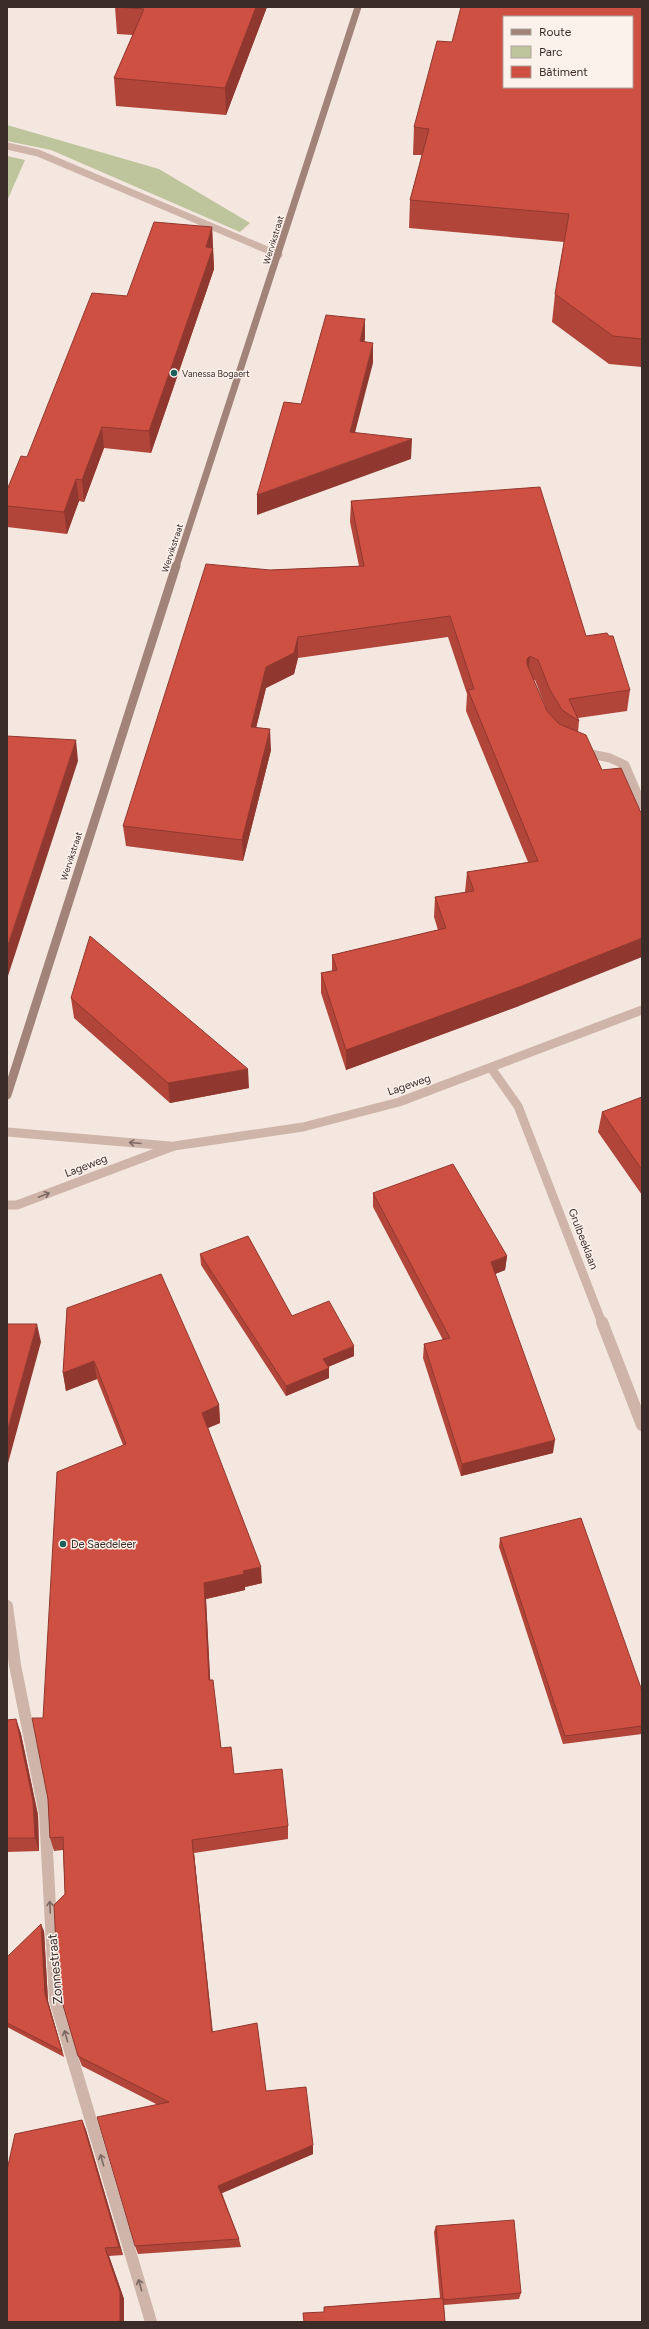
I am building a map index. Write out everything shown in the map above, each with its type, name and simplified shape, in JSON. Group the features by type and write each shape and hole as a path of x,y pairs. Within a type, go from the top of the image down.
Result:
{"street":[{"name":"Wervikstraat","path":"7,1095 65,907 279,255 358,7"},
{"path":"7,146 38,153 279,255"},
{"path":"575,748 582,752 610,758 625,765 642,805"},
{"name":"Lageweg","path":"7,1204 17,1205 174,1146 303,1127 399,1102 642,1010"},
{"name":"Grulbeeklaan","path":"491,1068 518,1106 642,1425"},
{"name":"Lageweg","path":"7,1132 174,1146"},
{"name":"Zonnestraat","path":"7,1606 15,1665 45,1814 55,2000 151,2322"}],"green space":[{"path":"7,125 159,169 250,223 240,232 51,150 7,141"},
{"path":"7,156 25,160 7,201"}],"building":[{"path":"115,7 256,7 225,88 114,78 144,9"},
{"path":"461,7 642,7 642,339 613,336 555,294 569,214 410,200 429,129 414,127 437,41 452,42"},
{"path":"154,222 212,227 206,247 213,248 149,431 102,427 82,480 76,479 64,512 7,506 7,490 21,456 27,457 92,293 127,296"},
{"path":"326,315 365,319 360,341 373,343 350,432 412,439 257,495 284,402 301,404"},
{"path":"540,487 586,636 607,633 609,636 613,636 630,690 569,699 579,721 562,710 550,690 538,660 530,656 527,659 527,664 547,711 559,724 586,735 602,770 621,768 642,815 642,938 522,986 346,1050 321,973 337,970 332,955 446,928 435,897 474,891 467,872 538,861 468,690 474,689 450,616 298,637 294,653 266,667 251,727 270,729 242,840 123,826 206,564 270,570 364,566 351,501"},
{"path":"7,736 76,740 7,948"},
{"path":"90,936 248,1069 168,1083 71,998"},
{"path":"642,1097 642,1170 602,1112"},
{"path":"453,1164 507,1256 491,1262 555,1440 462,1464 424,1344 450,1338 373,1193"},
{"path":"248,1236 292,1316 329,1301 354,1346 323,1359 329,1368 286,1386 200,1254"},
{"path":"161,1274 219,1405 202,1413 261,1567 243,1571 244,1574 204,1583 209,1680 213,1680 221,1748 231,1747 234,1774 282,1769 288,1826 192,1840 212,2032 257,2023 266,2091 306,2087 313,2145 218,2186 239,2239 135,2246 97,2117 169,2102 78,2056 58,1988 54,1905 65,1894 63,1837 50,1838 48,1799 32,1718 43,1718 57,1472 126,1444 94,1361 63,1373 67,1308"},
{"path":"7,1324 37,1324 7,1432"},
{"path":"581,1518 642,1691 642,1726 565,1736 500,1538"},
{"path":"16,1719 33,1801 35,1838 7,1838 7,1720"},
{"path":"41,1924 45,1994 62,2051 7,2023 7,1957"},
{"path":"82,2120 119,2247 105,2248 120,2292 120,2322 7,2322 7,2170 15,2134"},
{"path":"514,2220 521,2293 443,2300 436,2226"},
{"path":"443,2298 445,2322 304,2322 303,2313 324,2312 324,2307"}],"place":[{"name":"Vanessa Bogaert","path":"174,373"},
{"name":"De Saedeleer","path":"63,1544"}]}
